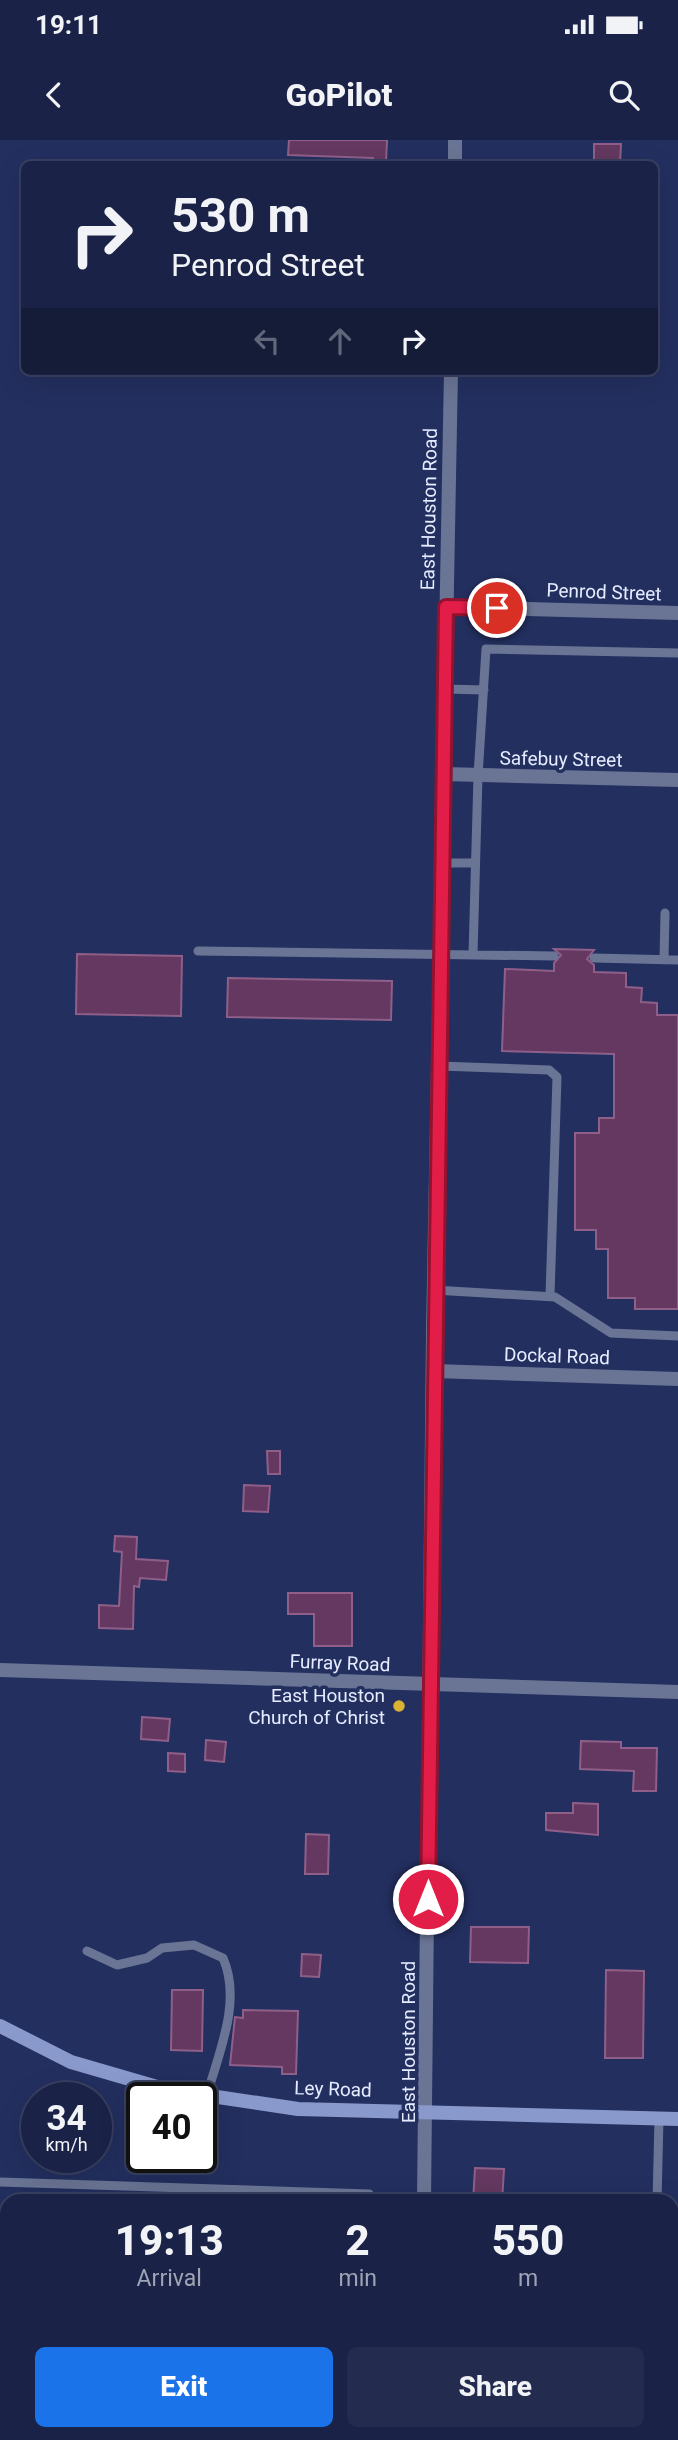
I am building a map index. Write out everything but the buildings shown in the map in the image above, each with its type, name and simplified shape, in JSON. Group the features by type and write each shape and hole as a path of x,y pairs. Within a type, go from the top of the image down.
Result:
{"main road":[{"name":"Ley Road","path":"0,2026 71,2062 140,2082"},
{"name":"Ley Road","path":"217,2097 298,2109 678,2119"}],"street":[{"path":"455,140 455,161"},
{"name":"East Houston Road","path":"424,2194 429,1685 451,375"},
{"name":"Penrod Street","path":"446,607 678,613"},
{"name":"Safebuy Street","path":"444,774 678,780"},
{"name":"Dockal Road","path":"434,1371 678,1379"},
{"name":"Furray Road","path":"0,1670 678,1692"}],"lane":[{"path":"473,954 478,776 486,649 678,653"},
{"path":"445,689 484,690"},
{"path":"443,863 475,863"},
{"path":"664,960 665,913"},
{"path":"198,951 442,953 554,957"},
{"path":"594,958 678,960"},
{"path":"439,1066 549,1070 557,1077 550,1296"},
{"path":"435,1290 550,1296 611,1333 678,1336"},
{"path":"88,1951 117,1965 147,1958 162,1948 194,1945 223,1958 231,1976 229,2012 210,2082"},
{"path":"657,2194 659,2118"},
{"path":"0,2182 369,2194"}],"place":[{"name":"East Houston Church of Christ","path":"399,1706"}],"route":[{"path":"428,1899 433,1333 442,953 446,607 497,608"}]}
